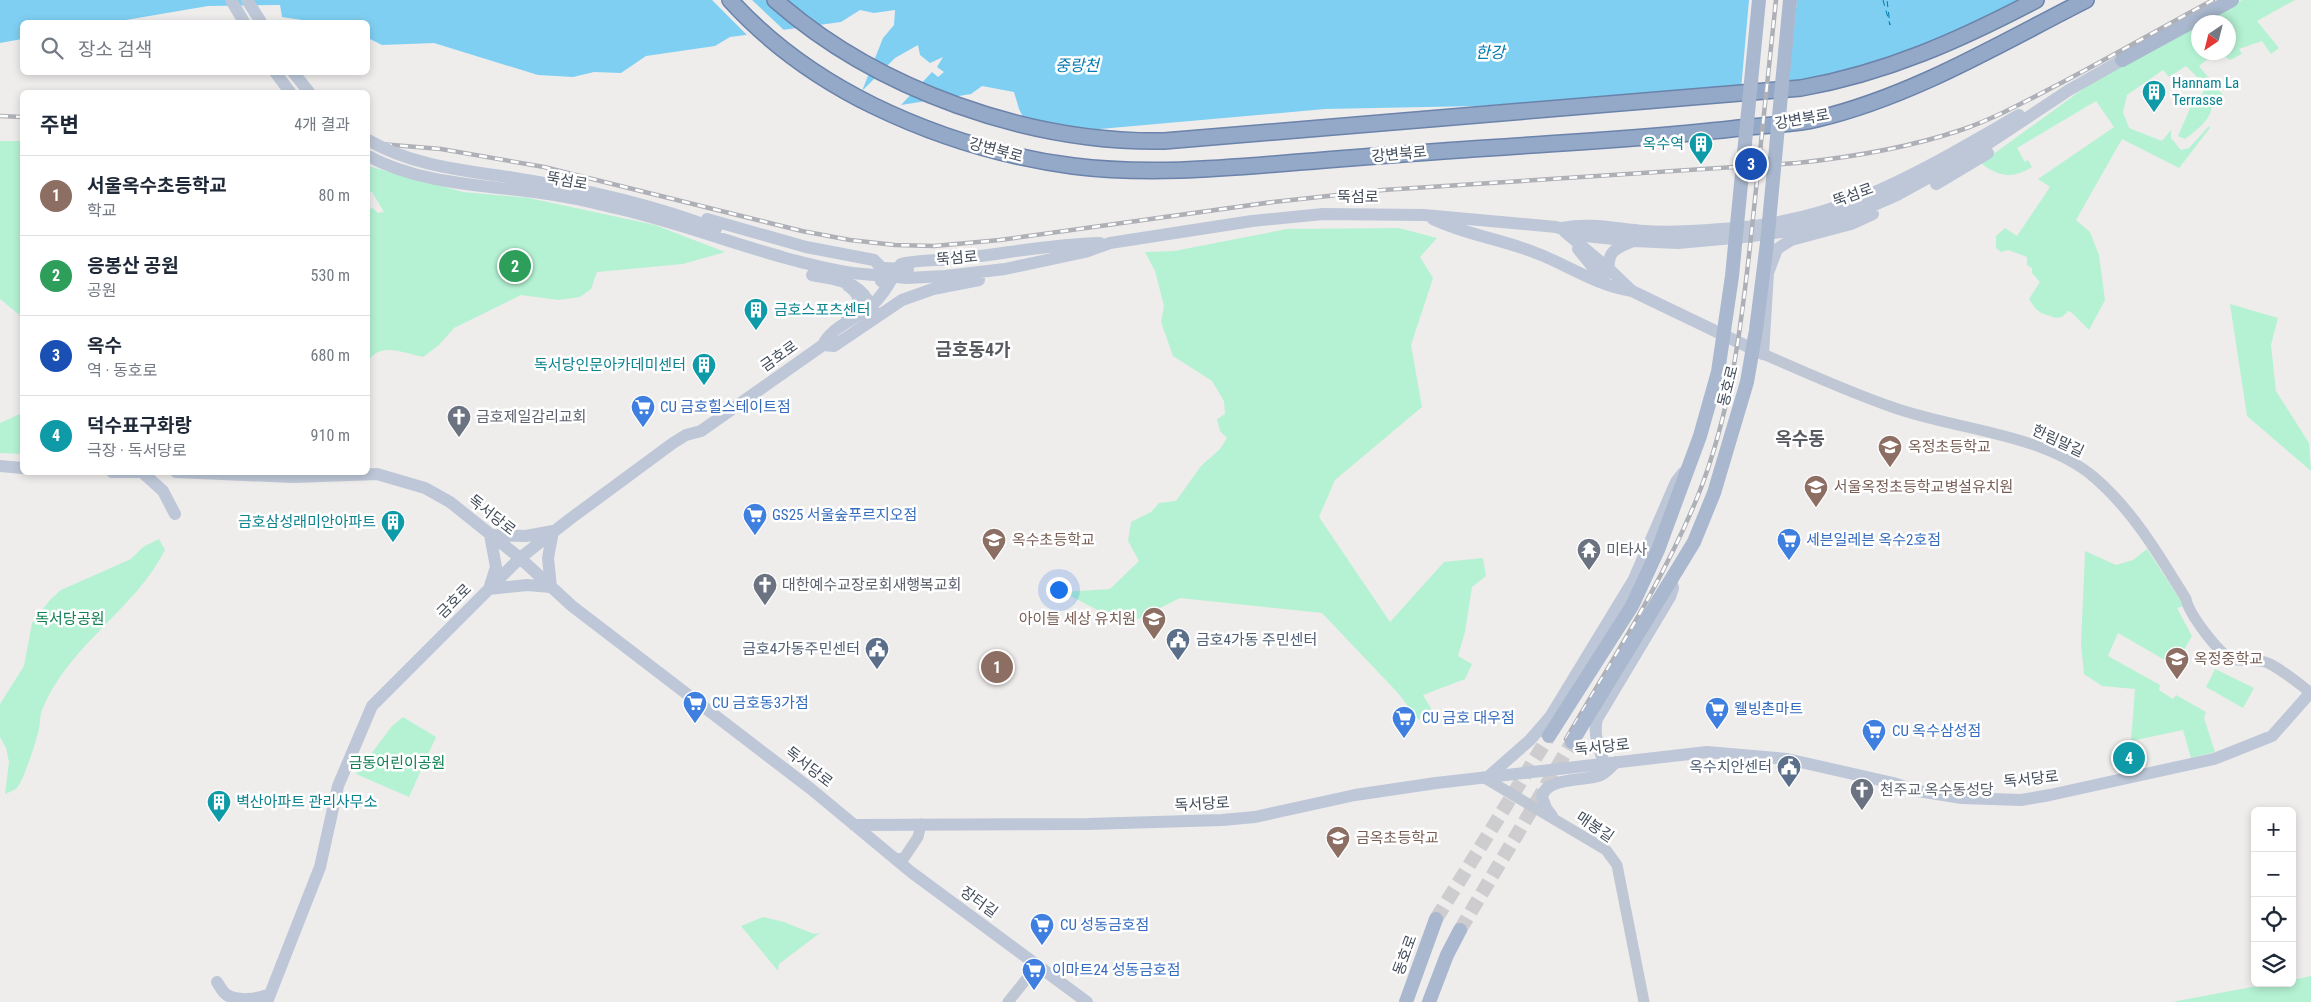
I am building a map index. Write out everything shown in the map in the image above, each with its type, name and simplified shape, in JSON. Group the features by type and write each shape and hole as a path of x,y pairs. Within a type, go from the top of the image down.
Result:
{"highway":[{"name":"강변북로","path":"775,0 832,44 889,77 916,88 968,108 1040,130 1106,140 1135,142 1801,88 1843,81 1915,58 1977,32 2036,0"},
{"name":"강변북로","path":"731,1 771,38 811,69 864,101 908,122 945,136 1011,155 1072,166 1133,170 1250,166 1680,135 1815,120 1892,96 1940,74 2086,0"}],"main road":[{"path":"231,0 243,20"},
{"path":"247,0 260,20"},
{"name":"동호로","path":"1549,736 1632,606 1658,550 1691,463 1718,372 1732,276 1759,0"},
{"name":"동호로","path":"1572,742 1694,542 1714,493 1747,382 1756,330 1767,243 1790,0"},
{"path":"2121,59 2224,0"},
{"path":"2121,59 2232,0"},
{"name":"뚝섬로","path":"370,157 422,176 590,192 784,251 852,269 945,276 1005,269 1085,252 1110,243 1292,216 1357,213 1424,215 1560,228 1585,236 1634,241 1678,242 1744,237 1820,224 1863,210 1897,195 1977,151 2069,90 2121,59"},
{"name":"뚝섬로","path":"1560,228 1582,224 1646,231 1722,229 1794,221 1830,210 1888,188 2121,59"},
{"path":"277,75 288,90"},
{"path":"295,75 307,90"},
{"path":"1424,215 1450,228 1536,253 1614,288 1632,292 1762,354 1768,273 1777,249 1791,240 1851,224 1919,193 1981,158 2003,141 2027,118"},
{"name":"뚝섬로","path":"370,141 391,152 428,164 507,183"},
{"path":"673,218 714,246 778,266 848,282 860,288 877,312"},
{"path":"673,218 741,227 806,248 874,260 878,265 881,281 877,312"},
{"path":"1560,228 1609,269 1632,292"},
{"path":"1560,228 1608,285"},
{"path":"1609,269 1611,252 1634,241"},
{"path":"877,312 901,264 952,260 1019,249 1110,243"},
{"name":"금호로","path":"269,998 310,896 324,853 338,786 372,706 520,558 553,531 673,443 686,435 701,431 823,345 827,336 839,327 933,289 1087,260 1110,243"},
{"name":"뚝섬로","path":"907,273 984,264 1083,244"},
{"path":"834,279 851,288 855,293 858,303 857,307 845,318 839,327"},
{"name":"금호로","path":"823,345 834,346 860,328 877,312"},
{"path":"1486,776 1530,740 1550,717 1634,579 1676,482 1691,463"},
{"path":"0,466 20,468"},
{"name":"독서당로","path":"370,474 377,474 425,488 450,502 520,558 580,612 720,718 854,825 1143,823 1222,820 1255,817 1355,795 1486,776 1707,752 1787,759 1893,782 1918,790 1962,798 2021,800 2050,796 2214,759 2272,736 2311,693"},
{"path":"144,475 163,491 175,514"},
{"name":"독서당로","path":"246,475 293,477 349,475"},
{"path":"553,531 548,558 551,587 527,585 489,589 496,567 490,535 526,536 553,531"},
{"path":"1552,816 1546,808 1542,797 1547,788 1554,784 1600,775 1610,762 1596,740 1594,730 1597,719 1670,598 1673,588 1671,580"},
{"name":"장터길","path":"854,825 895,859 1087,1002"},
{"name":"동호로","path":"1406,1002 1436,919"},
{"path":"1429,1002 1447,955 1460,930"},
{"path":"217,982 227,995 238,999 269,998"}],"street":[{"name":"한림말길","path":"1762,354 1893,408 2020,440 2073,463 2095,478 2132,515 2157,550 2186,599 2188,606 2207,634 2225,655 2234,659 2260,660 2270,663 2311,693"},
{"name":"매봉길","path":"1486,776 1606,850 1617,865 1644,1002"},
{"path":"895,859 904,858 918,838 921,824"},
{"path":"1008,1002 1038,966"}],"green space":[{"path":"2242,0 2295,0 2257,21 2279,48 2271,54 2262,41 2239,49 2242,54 2236,57 2236,15 2214,15"},
{"path":"2191,28 2191,60 2206,60 2199,66 2223,95 2213,105 2205,122 2185,139 2178,136 2191,106 2196,108 2206,86 2186,66 2169,77 2163,70 2127,95 2123,112 2129,128 2162,141 2171,130 2171,138 2181,150 2189,148 2209,126 2210,128 2179,168 2122,139 2076,220 2090,232 2099,255 2105,300 2089,330 2071,312 2068,311 2062,317 2056,318 2041,313 2035,308 2029,299 2040,282 2032,273 2032,268 2027,265 2027,257 2008,250 2001,252 1996,248 1996,236 2005,228 2017,236 2050,187 2038,179 2114,127 2096,101 2017,148 2025,162 2028,160 2032,167 2025,171 2012,175 2000,174 1981,163 2094,81"},
{"path":"0,141 20,141 20,315 0,299"},
{"path":"370,167 463,192 529,198 655,225 725,252 683,264 597,272 591,289 580,297 559,300 521,295 454,328 439,345 423,357 400,351 385,350 379,352 370,360 370,209 373,208 378,213 384,212 372,192 370,192"},
{"path":"1399,228 1437,238 1420,257 1433,278 1411,345 1422,407 1335,480 1319,517 1390,622 1444,562 1483,558 1486,576 1472,587 1465,632 1458,656 1472,664 1465,679 1423,695 1432,710 1419,720 1397,692 1322,613 1180,598 1126,625 1063,592 1110,589 1139,561 1128,541 1131,522 1151,512 1159,503 1176,501 1201,466 1220,449 1227,438 1220,431 1217,419 1225,414 1224,401 1212,381 1173,356 1161,322 1164,306 1155,271 1145,252 1174,251 1287,229"},
{"path":"2230,304 2278,318 2271,345 2276,391 2309,443 2311,471 2247,416"},
{"path":"20,414 20,454 0,453 0,423"},
{"name":"독서당공원","path":"159,539 165,550 152,572 120,610 85,646 54,687 42,710 38,734 19,785 16,789 5,794 9,762 6,748 0,737 0,704 24,666 32,623 50,600 61,590 131,559 143,547"},
{"path":"2147,549 2184,606 2177,608 2192,636 2175,666 2118,633 2108,656 2160,685 2159,690 2173,699 2176,695 2206,712 2204,718 2215,752 2191,758 2183,730 2131,741 2135,689 2102,686 2084,674 2081,644 2085,551 2116,565 2133,560"},
{"path":"2215,669 2254,688 2243,708 2206,687"},
{"name":"금동어린이공원","path":"403,717 436,737 409,797 356,774 392,726"},
{"path":"763,917 784,922 814,934 820,933 779,964 778,971 741,926"},
{"path":"2311,976 2311,1002 2172,1002 2252,987 2296,987 2296,979"}],"water":[{"name":"중랑천","path":"0,0 2030,0 1947,42 1810,82 1477,106 1325,109 1032,135 1019,109 1014,92 982,86 971,94 901,105 932,72 938,77 944,72 937,67 943,57 930,63 920,55 918,45 895,58 862,91 883,38 894,25 895,10 874,13 860,10 841,22 730,37 715,46 646,56 621,73 594,72 573,77 538,75 434,43 382,45 370,39 370,20 302,20 282,17 280,5 208,6 126,20 20,20 20,39 0,43"}],"pier":[{"path":"712,0 752,0 786,32 749,37"},
{"path":"1749,0 1797,0 1788,86 1741,90"}],"ferry route":[{"path":"1883,0 1890,25 1887,0"}],"tunnel":[{"path":"1436,919 1549,736"},
{"path":"1460,930 1572,742"}],"railway":[{"path":"1566,739 1636,621 1683,530 1697,498 1720,430 1735,360 1745,289 1776,0"},
{"path":"370,143 441,149 544,167 802,231 850,240 895,245 934,246 1000,240 1273,202 1383,190 1797,163 1880,151 1921,142 1961,130 2000,114 2082,72 2213,0"},
{"path":"0,116 20,117"}],"place":[{"name":"Hannam La Terrasse","path":"2154,113"},
{"name":"옥수","path":"1751,164"},
{"name":"옥수역","path":"1701,165"},
{"name":"응봉산 공원","path":"515,266"},
{"name":"금호스포츠센터","path":"756,331"},
{"name":"독서당인문아카데미센터","path":"704,386"},
{"name":"CU 금호힐스테이트점","path":"643,428"},
{"name":"금호제일감리교회","path":"459,438"},
{"name":"옥정초등학교","path":"1890,468"},
{"name":"서울옥정초등학교병설유치원","path":"1816,508"},
{"name":"GS25 서울숲푸르지오점","path":"755,536"},
{"name":"금호삼성래미안아파트","path":"393,543"},
{"name":"옥수초등학교","path":"994,561"},
{"name":"세븐일레븐 옥수2호점","path":"1789,561"},
{"name":"미타사","path":"1589,571"},
{"name":"대한예수교장로회새행복교회","path":"765,606"},
{"name":"아이들 세상 유치원","path":"1154,640"},
{"name":"금호4가동 주민센터","path":"1178,661"},
{"name":"서울옥수초등학교","path":"997,667"},
{"name":"금호4가동주민센터","path":"877,670"},
{"name":"옥정중학교","path":"2177,680"},
{"name":"CU 금호동3가점","path":"695,724"},
{"name":"웰빙촌마트","path":"1717,730"},
{"name":"CU 금호 대우점","path":"1404,739"},
{"name":"CU 옥수삼성점","path":"1874,752"},
{"name":"덕수표구화랑","path":"2129,758"},
{"name":"옥수치안센터","path":"1789,788"},
{"name":"천주교 옥수동성당","path":"1862,811"},
{"name":"벽산아파트 관리사무소","path":"219,823"},
{"name":"금옥초등학교","path":"1338,859"},
{"name":"CU 성동금호점","path":"1042,946"},
{"name":"이마트24 성동금호점","path":"1034,991"}],"district":[{"name":"금호동4가","path":"973,350"},
{"name":"옥수동","path":"1800,439"}],"water label":[{"name":"한강","path":"1490,52"}]}
